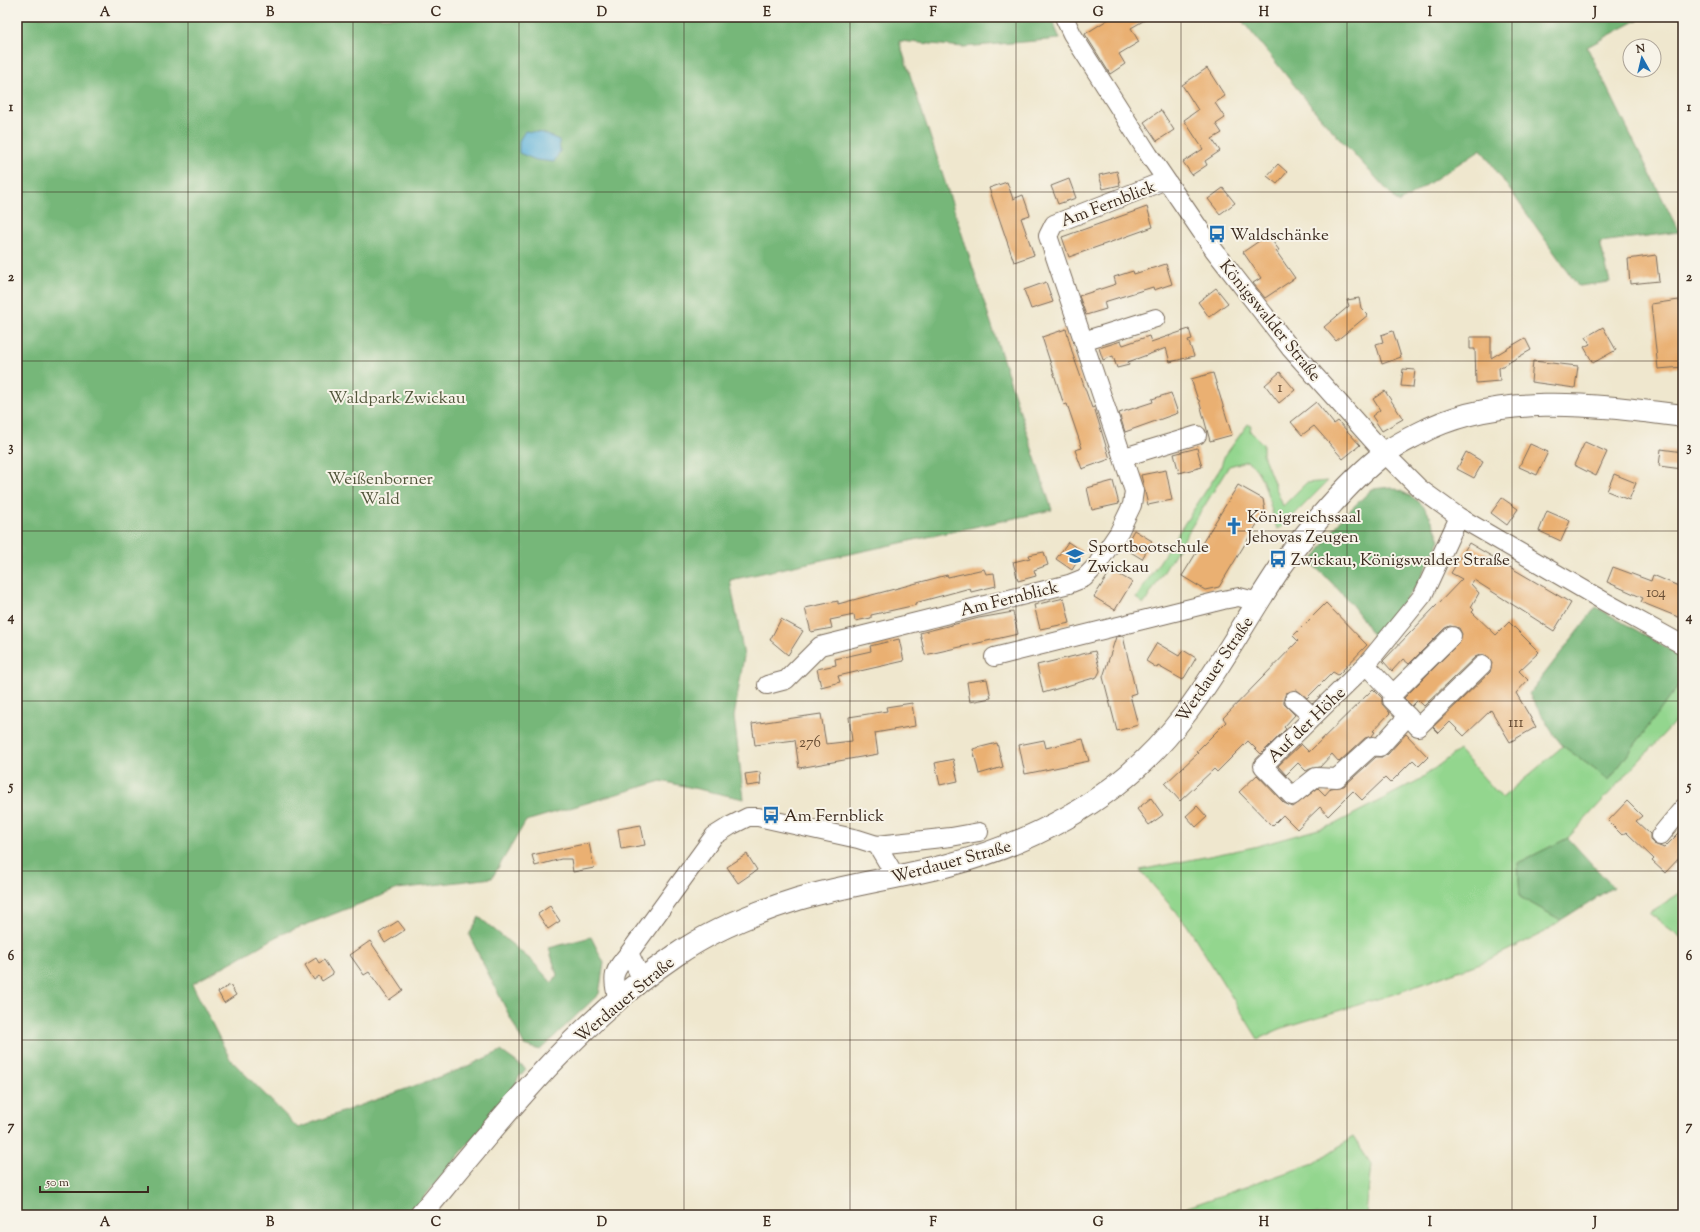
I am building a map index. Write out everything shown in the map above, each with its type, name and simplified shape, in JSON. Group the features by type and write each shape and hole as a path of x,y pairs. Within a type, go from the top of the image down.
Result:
{"main road":[{"name":"Werdauer Straße","path":"421,1215 498,1121 541,1074 618,1000 678,953 757,914 799,899 984,855 1020,842 1040,824 1084,807 1118,784 1148,757 1197,700 1220,666 1258,602 1294,550 1342,492 1384,453 1422,432 1459,416 1490,409 1560,405 1600,406 1683,416"}],"street":[{"name":"Königswalder Straße","path":"1064,17 1072,34 1166,180 1214,250 1291,349 1384,453 1419,488 1459,517 1607,603 1683,645"},
{"name":"Am Fernblick","path":"767,685 786,680 820,646 1069,584 1084,578 1096,566 1115,537 1132,505 1134,491 1124,457 1048,236 1054,224 1166,180"},
{"path":"1083,341 1156,318"},
{"path":"1124,457 1197,435"},
{"name":"Auf der Höhe","path":"1408,716 1380,747 1372,746 1337,778 1316,777 1292,796 1263,766 1366,665 1423,595 1459,517"},
{"path":"994,657 1223,600 1239,597 1258,602"},
{"path":"1452,636 1393,694 1392,700 1418,727 1482,665"},
{"path":"1366,665 1393,694"},
{"path":"1294,700 1313,718"},
{"path":"1660,836 1683,808"},
{"path":"618,1000 613,983 615,969 629,953 714,836 748,817 771,820 858,839 876,845 951,837 979,832"},
{"path":"876,845 896,877"},
{"path":"629,953 642,980"}],"green space":[{"name":"Weißenborner Wald","path":"17,17 1051,17 1060,39 963,47 899,41 1052,510 730,580 744,656 734,717 744,799 661,781 526,821 492,878 398,889 282,934 192,984 230,1059 298,1128 461,1069 501,1051 526,1069 518,1078 514,1089 409,1215 17,1215"},
{"path":"1239,17 1643,17 1587,47 1679,232 1600,242 1610,282 1578,286 1481,149 1399,203 1320,117"},
{"path":"1248,424 1251,426 1250,431 1263,444 1263,455 1283,506 1306,483 1328,481 1282,527 1277,529 1259,473 1247,461 1229,466 1144,604 1136,598 1220,469 1224,457"},
{"path":"1391,487 1418,501 1423,506 1432,520 1440,540 1417,585 1374,638 1354,607 1311,563 1342,518 1372,489"},
{"path":"1596,607 1683,657 1683,679 1609,780 1563,746 1554,735 1529,694"},
{"path":"1683,679 1683,713 1568,838 1518,863 1520,897 1561,920 1545,932 1486,961 1397,993 1282,1028 1258,1039 1187,925 1140,870 1254,847 1333,825 1419,780 1459,750 1502,798 1563,746 1609,780"},
{"path":"1568,838 1613,887 1561,920 1520,897 1518,863"},
{"path":"1683,891 1683,939 1649,913"},
{"path":"479,917 532,961 552,983 557,975 549,948 591,937 604,963 599,994 540,1050 524,1045 469,935"},
{"path":"1353,1137 1371,1164 1366,1215 1165,1215 1314,1163"}],"water":[{"path":"525,131 543,133 559,140 560,151 554,162 536,160 519,153 519,141"}],"building":[{"path":"1112,17 1150,17 1131,28 1139,42 1119,54 1125,64 1110,74 1085,34"},
{"path":"1207,68 1225,96 1215,103 1225,118 1216,124 1222,133 1212,139 1220,151 1205,161 1207,165 1192,175 1183,162 1203,149 1184,120 1198,110 1182,85"},
{"path":"1161,110 1174,130 1157,141 1144,122"},
{"path":"1278,164 1287,172 1277,184 1267,176"},
{"path":"1117,171 1120,185 1103,189 1099,175"},
{"path":"1069,179 1076,198 1058,204 1051,186"},
{"path":"1007,182 1013,199 1023,195 1030,215 1021,218 1034,255 1014,262 989,188"},
{"path":"1223,188 1235,203 1220,214 1208,199"},
{"path":"1147,207 1153,227 1069,257 1062,237"},
{"path":"1268,235 1279,250 1276,251 1295,278 1265,298 1253,283 1261,278 1243,252"},
{"path":"1656,255 1659,281 1630,284 1628,259"},
{"path":"1166,264 1172,284 1154,290 1153,287 1104,302 1106,309 1086,315 1079,296 1116,284 1114,277 1133,271 1134,274"},
{"path":"1046,282 1053,302 1031,309 1024,290"},
{"path":"1216,288 1228,303 1209,317 1198,302"},
{"path":"1359,298 1361,308 1368,315 1336,341 1324,327 1349,306 1347,300"},
{"path":"1679,300 1683,331 1683,367 1658,369 1651,304"},
{"path":"1603,327 1616,350 1593,363 1584,347 1590,344 1586,337"},
{"path":"1066,329 1073,355 1092,408 1094,407 1110,459 1082,469 1075,450 1082,448 1067,404 1064,405 1042,337"},
{"path":"1189,329 1192,339 1188,340 1194,356 1170,362 1166,348 1128,362 1129,365 1117,368 1113,356 1103,360 1099,348 1121,341 1123,345 1149,336 1151,342"},
{"path":"1393,331 1401,357 1382,364 1376,344 1383,342 1381,335"},
{"path":"1470,337 1491,337 1491,358 1525,338 1531,350 1499,368 1500,381 1476,383 1475,349 1470,349"},
{"path":"1533,361 1578,366 1575,388 1531,382"},
{"path":"1403,369 1415,370 1413,387 1401,386"},
{"path":"1280,372 1295,390 1279,403 1265,385"},
{"path":"1213,373 1232,435 1210,441 1199,400 1191,379"},
{"path":"1385,391 1403,419 1382,431 1372,416 1380,410 1373,399"},
{"path":"1171,393 1178,413 1125,432 1119,413 1153,402 1152,399"},
{"path":"1316,402 1334,424 1338,421 1360,445 1343,459 1314,426 1302,435 1291,422"},
{"path":"1585,442 1607,452 1596,476 1574,465"},
{"path":"1530,444 1548,452 1537,475 1519,467"},
{"path":"1197,448 1202,467 1179,473 1174,454"},
{"path":"1661,449 1683,452 1682,469 1659,466"},
{"path":"1466,452 1483,462 1474,478 1457,469"},
{"path":"1166,470 1172,500 1148,505 1141,475"},
{"path":"1614,474 1636,483 1629,500 1607,491"},
{"path":"1113,481 1119,504 1092,510 1087,488"},
{"name":"Königreichssaal Jehovas Zeugen","path":"1238,485 1263,499 1265,511 1219,587 1205,590 1182,576"},
{"path":"1502,498 1518,509 1507,525 1491,513"},
{"path":"1547,511 1570,521 1561,541 1539,531"},
{"path":"1134,530 1152,541 1142,559 1124,548"},
{"path":"1068,542 1083,552 1072,570 1056,559"},
{"path":"1469,543 1571,603 1554,631 1474,580 1471,584 1479,593 1471,607 1474,610 1472,612 1496,635 1509,622 1539,652 1519,671 1528,680 1516,693 1536,727 1510,742 1491,710 1464,736 1450,722 1439,733 1433,727 1490,672 1492,663 1485,655 1475,657 1424,706 1418,700 1412,706 1404,698 1459,643 1462,634 1459,628 1450,626 1445,628 1409,664 1403,659 1392,671 1383,661 1462,579 1451,573"},
{"path":"1044,552 1048,565 1034,570 1036,576 1018,581 1013,562 1030,558 1029,555"},
{"path":"1613,567 1651,581 1653,575 1683,588 1683,619 1641,602 1643,598 1607,582"},
{"path":"984,569 986,574 994,573 996,586 971,592 970,588 915,603 916,605 871,615 871,618 855,621 854,615 830,620 832,628 811,632 805,608 838,601 838,604 947,575 948,577"},
{"path":"1111,570 1132,582 1115,610 1094,597"},
{"path":"1064,598 1070,623 1040,629 1034,605"},
{"path":"1326,603 1367,645 1338,675 1333,672 1307,698 1297,690 1286,693 1284,704 1295,715 1284,727 1286,729 1261,754 1248,741 1217,772 1214,769 1180,801 1165,784 1198,753 1196,752 1226,722 1223,718 1298,641 1293,636"},
{"path":"1013,612 1018,634 925,655 920,633 979,618"},
{"path":"781,619 803,631 788,655 770,640"},
{"path":"1123,636 1136,693 1130,695 1138,725 1117,731 1103,677 1116,637"},
{"path":"899,639 904,661 838,676 840,682 821,687 817,669 836,665 835,659 871,651 870,646"},
{"path":"1157,643 1179,656 1183,650 1196,658 1183,680 1158,666 1157,668 1146,661"},
{"path":"1095,651 1100,671 1097,677 1043,693 1037,665"},
{"path":"987,679 991,698 970,702 967,682"},
{"path":"1373,689 1382,698 1382,704 1390,713 1373,731 1375,732 1372,736 1365,738 1339,762 1332,754 1320,767 1306,771 1298,763 1286,775 1278,766 1301,744 1309,752"},
{"path":"912,703 915,726 875,733 878,754 799,768 795,740 755,745 752,724 821,714 826,744 852,741 849,717 887,711 886,707"},
{"path":"1406,734 1428,757 1419,766 1413,760 1390,783 1385,778 1362,800 1353,791 1328,816 1320,807 1297,829 1283,815 1272,826 1239,792 1257,775 1284,803 1293,807 1318,788 1325,795 1331,788 1344,786 1376,757 1383,757 1388,754"},
{"path":"1083,739 1089,761 1025,774 1019,745 1044,740 1046,748"},
{"path":"997,743 1003,767 979,774 973,749"},
{"path":"953,759 958,781 940,785 935,763"},
{"path":"760,772 761,784 747,786 745,774"},
{"path":"1151,798 1163,815 1149,825 1137,809"},
{"path":"1627,801 1642,816 1636,821 1650,834 1650,840 1654,844 1664,848 1683,829 1683,854 1665,873 1652,861 1654,859 1626,832 1622,835 1608,821"},
{"path":"1197,806 1207,817 1196,827 1186,816"},
{"path":"641,825 645,845 621,849 618,829"},
{"path":"589,843 594,868 573,872 571,859 561,859 535,866 532,855"},
{"path":"747,854 757,870 738,883 727,867"},
{"path":"550,906 560,921 548,929 538,914"},
{"path":"398,921 405,930 385,943 379,933"},
{"path":"370,941 403,990 389,1000 369,972 364,975 350,955"},
{"path":"316,958 319,963 324,960 333,974 322,981 319,976 314,980 305,965"},
{"path":"230,985 236,995 224,1003 218,992"}],"place":[{"name":"Waldschänke","path":"1217,234"},
{"name":"Königreichssaal Jehovas Zeugen","path":"1234,526"},
{"name":"Sportbootschule Zwickau","path":"1075,556"},
{"name":"Zwickau, Königswalder Straße","path":"1278,559"},
{"name":"Am Fernblick","path":"771,815"}],"park label":[{"name":"Waldpark Zwickau","path":"397,397"}]}
